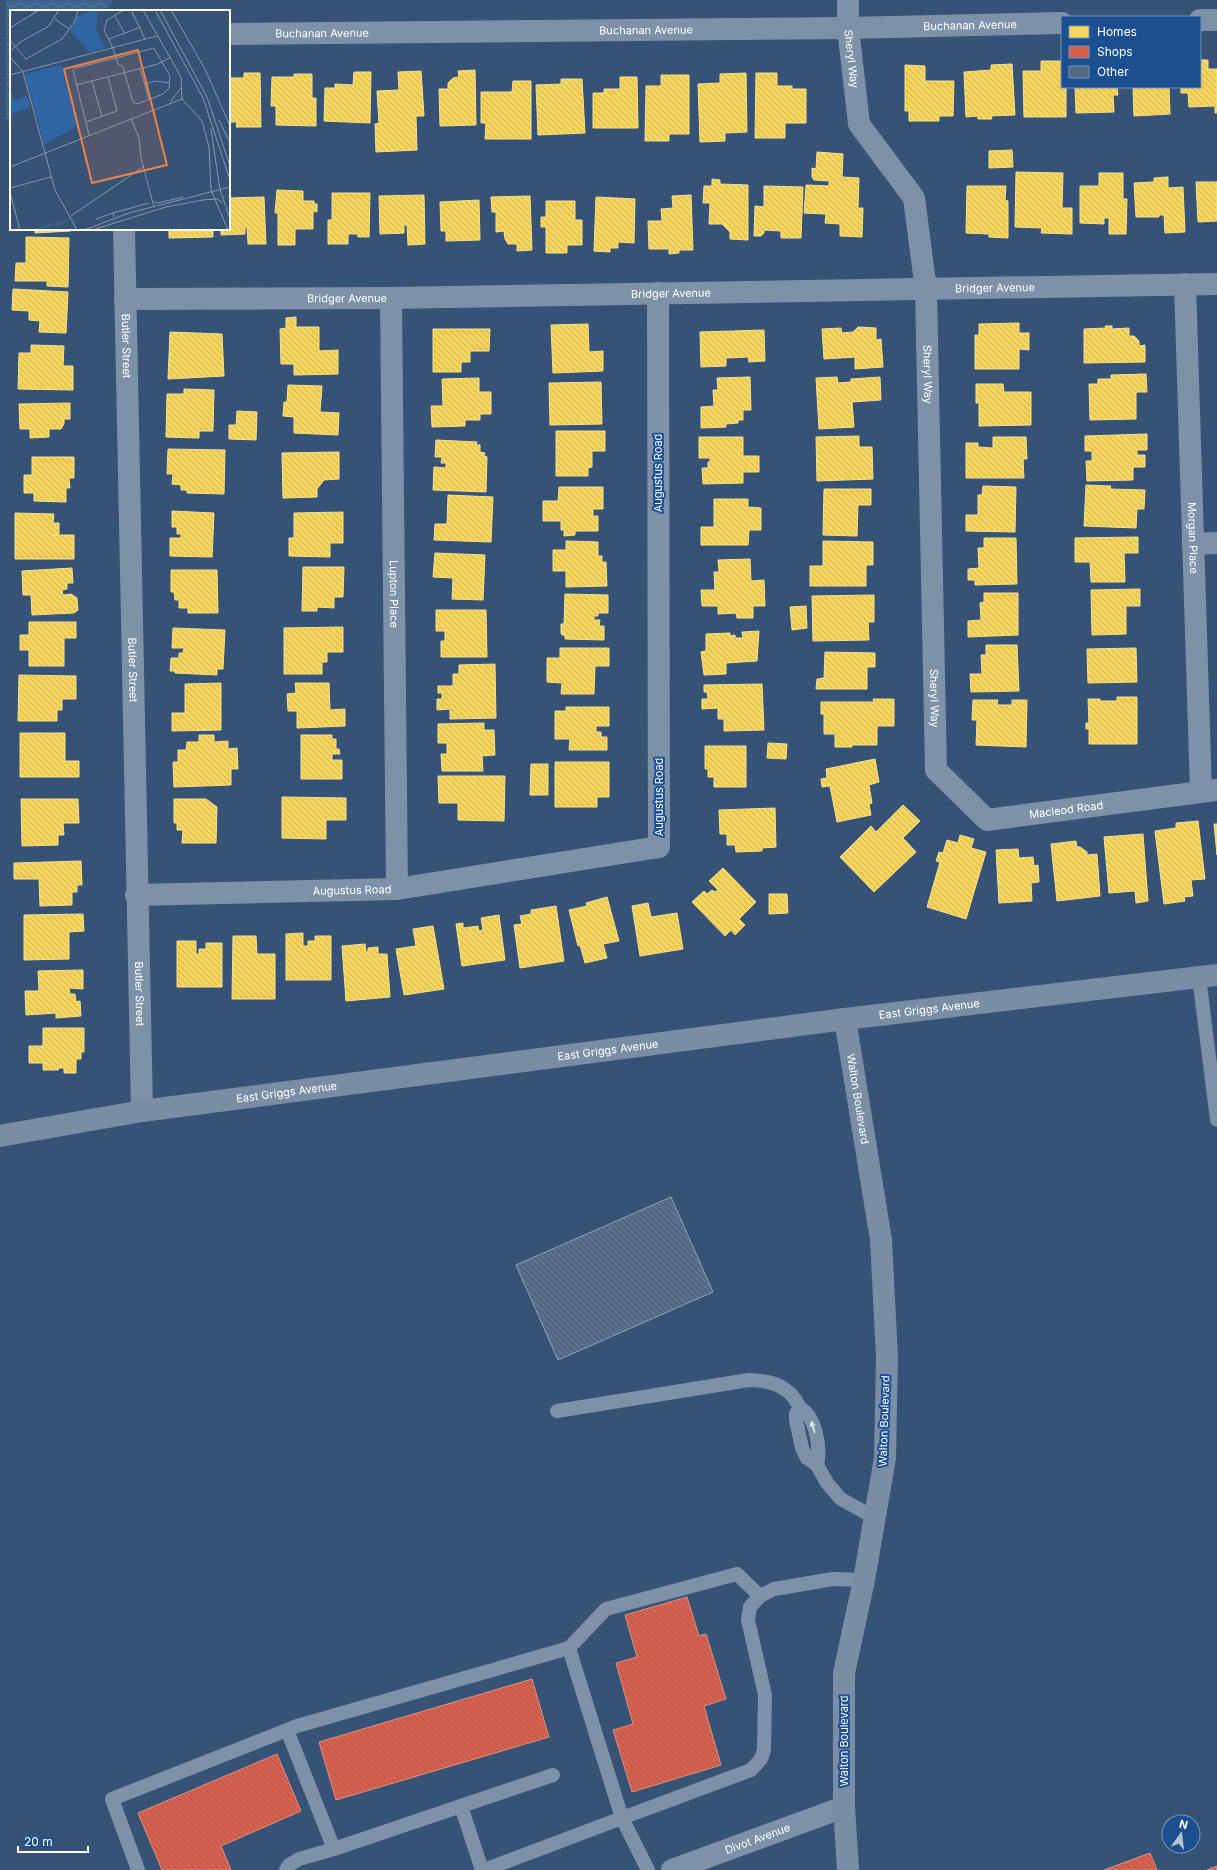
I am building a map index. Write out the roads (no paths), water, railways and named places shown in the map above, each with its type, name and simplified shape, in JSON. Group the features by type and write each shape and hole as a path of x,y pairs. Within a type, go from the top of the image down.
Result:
{"street":[{"name":"Sheryl Way","path":"848,0 848,28 859,124 914,198 926,290 936,770"},
{"path":"1201,20 1217,20"},
{"name":"Buchanan Avenue","path":"230,34 848,28 1061,23"},
{"name":"Butler Street","path":"124,230 136,895 142,1111"},
{"name":"Morgan Place","path":"1185,284 1193,544 1209,791"},
{"name":"Bridger Avenue","path":"125,299 391,298 1217,284"},
{"name":"Augustus Road","path":"136,895 397,890 659,847 658,293"},
{"name":"Lupton Place","path":"391,298 397,890"},
{"path":"1193,544 1217,543"},
{"name":"Macleod Road","path":"936,770 987,820 1209,791"},
{"name":"East Griggs Avenue","path":"0,1136 142,1111 845,1019 1208,976"},
{"name":"Walton Boulevard","path":"845,1019 881,1240 887,1357 885,1458 864,1580 844,1673 844,1807 848,1870"},
{"name":"Divot Avenue","path":"672,1870 844,1807"}],"lane":[{"path":"1208,976 1217,1120"},
{"path":"558,1411 749,1380 766,1380 780,1386 795,1397 800,1408 807,1412 810,1417 817,1440 819,1456 817,1465 827,1483 841,1499 875,1518"},
{"path":"138,1870 112,1799 287,1730 569,1648 606,1609 737,1574 760,1596"},
{"path":"461,1806 483,1870 752,1770 761,1759 764,1750 765,1695 748,1620 750,1606 760,1596 774,1589 833,1579 864,1580"},
{"path":"569,1648 622,1818 648,1870"},
{"path":"287,1730 334,1849"},
{"path":"286,1870 289,1865 299,1859 334,1849 553,1775"}],"water":[{"path":"6,0 112,0 112,3 105,10 10,10 10,122 6,121"}]}
